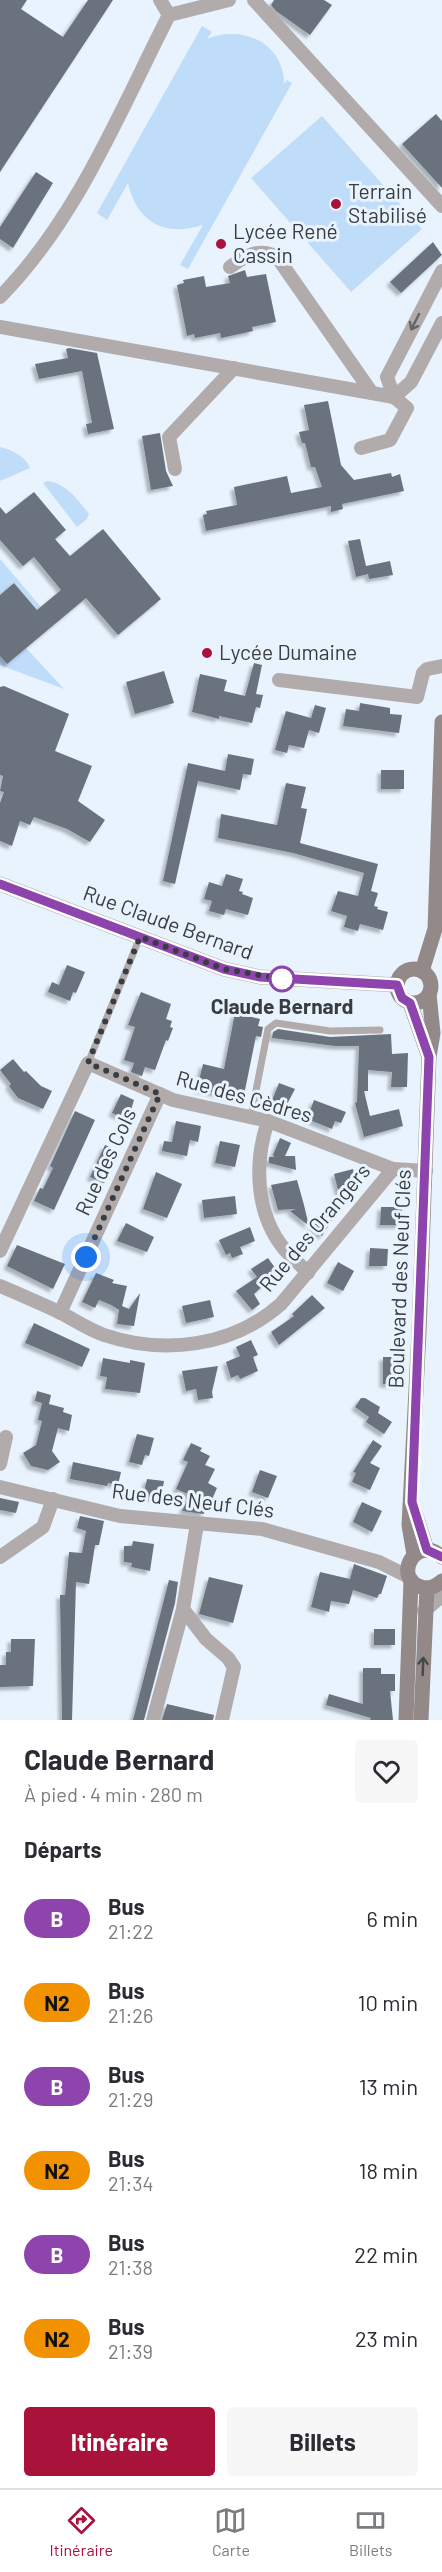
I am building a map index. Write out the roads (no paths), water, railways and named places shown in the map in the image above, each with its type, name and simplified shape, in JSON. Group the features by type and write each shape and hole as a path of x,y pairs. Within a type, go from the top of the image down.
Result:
{"main road":[{"path":"422,971 435,929 440,874 442,722"},
{"path":"416,969 422,971 431,984 429,994 421,1002 410,1003 402,998 397,985 406,972 416,969"},
{"name":"Boulevard des Neuf Clés","path":"417,1555 412,1502 429,1057 433,1033 429,994"},
{"name":"Boulevard des Neuf Clés","path":"410,1003 429,1057"},
{"path":"406,1720 410,1579 408,1569 417,1555 442,1557"},
{"path":"410,1579 420,1587 437,1588 424,1611 421,1720"}],"street":[{"path":"160,0 170,15"},
{"path":"0,297 21,276 69,209 170,15 229,0"},
{"path":"254,0 442,206"},
{"path":"230,267 250,254 266,251 276,256 372,393"},
{"path":"394,397 387,377 442,271"},
{"path":"394,397 411,382 442,322"},
{"path":"0,327 394,397 407,408 390,441 361,448"},
{"path":"175,469 169,437 234,368"},
{"path":"279,680 417,697 423,673 427,669 442,666"},
{"name":"Rue Claude Bernard","path":"0,884 224,969 260,977 397,985"},
{"path":"0,1251 88,1063"},
{"name":"Rue des Cèdres","path":"88,1063 173,1100 268,1121 393,1169 426,1171"},
{"name":"Rue des Cols","path":"60,1313 160,1094"},
{"path":"268,1121 259,1158 262,1202 271,1227 284,1249 308,1272"},
{"name":"Rue des Orangers","path":"0,1286 102,1334 138,1344 173,1347 201,1343 239,1332 269,1314 308,1272 393,1169"},
{"path":"0,1464 6,1437"},
{"name":"Rue des Neuf Clés","path":"0,1487 120,1516 262,1529 379,1562 410,1579"},
{"path":"0,1557 43,1527 53,1500"},
{"path":"153,1720 183,1609 197,1524"},
{"name":"Rue des Neuf Clés","path":"379,1562 417,1555"},
{"path":"183,1609 206,1640 228,1658 234,1667 222,1720"}],"lane":[{"path":"88,1063 140,937"},
{"path":"251,1116 268,1029 276,1023 330,1031 380,1030"}],"place":[{"name":"Terrain Stabilisé","path":"336,204"},
{"name":"Lycée René Cassin","path":"221,244"},
{"name":"Lycée Dumaine","path":"207,653"},
{"name":"Claude Bernard","path":"282,979"}]}
